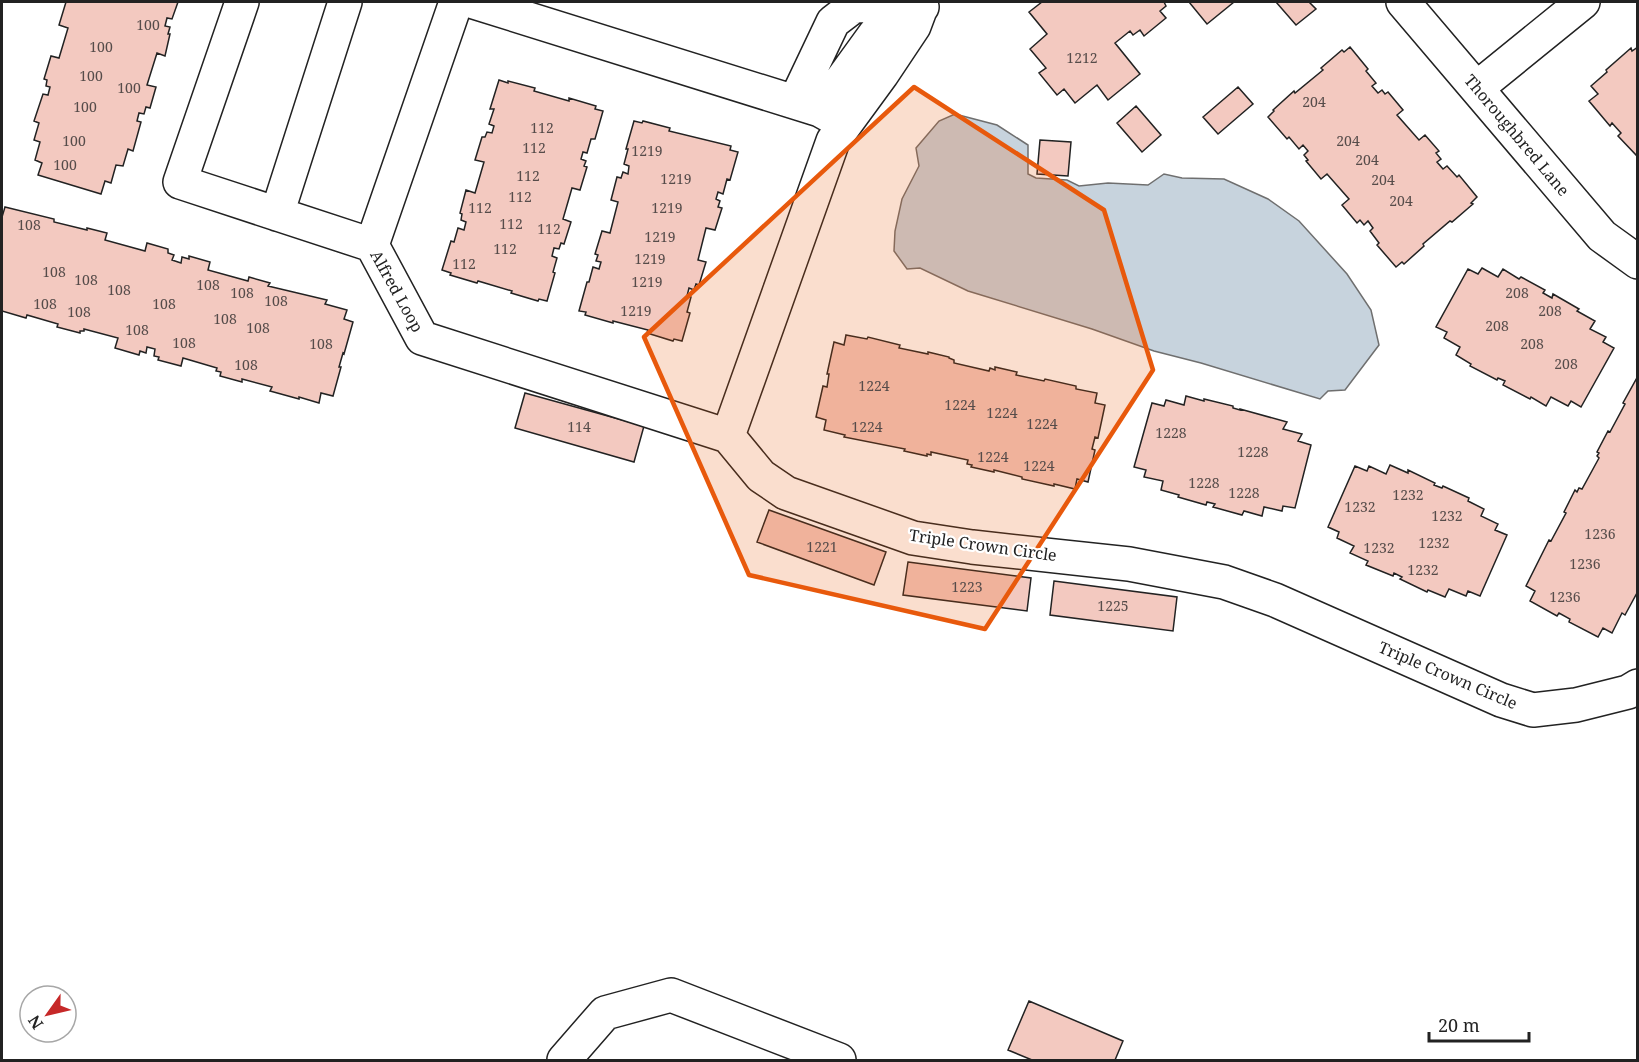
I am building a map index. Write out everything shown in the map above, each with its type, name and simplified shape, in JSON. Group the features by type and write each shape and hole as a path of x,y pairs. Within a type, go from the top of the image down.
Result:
{"street":[{"name":"Alfred Loop","path":"242,2 180,182 372,245 422,338 728,436"},
{"path":"278,214 345,2"},
{"path":"372,245 456,2"},
{"path":"474,2 820,112 882,74 914,26 924,6 854,6 833,22 820,112 833,141 728,436"},
{"name":"Thoroughbred Lane","path":"1403,2 1602,236 1638,262"},
{"path":"1477,88 1583,2"},
{"name":"Triple Crown Circle","path":"728,436 761,476 786,494 913,538 972,547 1129,564 1224,582 1275,600 1501,700 1533,710 1576,705 1628,692 1638,686"},
{"path":"564,1060 604,1013 671,995 839,1060"}],"highlighted area":[{"path":"914,87 1104,210 1153,370 985,629 749,575 644,337"}],"shaded area":[{"path":"955,114 997,125 1028,145 1028,174 1036,178 1067,180 1079,186 1108,183 1148,185 1164,174 1182,178 1224,179 1268,199 1299,221 1347,274 1371,310 1379,345 1345,390 1328,391 1320,399 1154,351 1092,329 968,291 920,268 907,269 894,251 895,231 902,199 919,166 916,148 939,121"}],"building":[{"path":"66,2 178,2 172,19 167,18 165,26 170,27 168,34 170,34 165,56 157,53 147,85 156,87 150,108 146,107 144,114 139,113 137,121 141,122 133,151 128,149 123,166 116,165 111,183 105,181 101,194 38,175 42,163 35,160 40,142 34,140 39,123 34,121 43,94 48,95 50,87 46,86 47,80 44,79 51,56 59,58 68,28 59,25"},
{"path":"1042,2 1164,2 1166,6 1160,11 1166,18 1144,36 1140,30 1133,35 1130,31 1115,43 1140,74 1108,100 1097,85 1075,103 1064,89 1057,95 1039,73 1046,68 1030,49 1047,34 1029,12"},
{"path":"1189,2 1234,2 1207,24"},
{"path":"1276,2 1309,2 1316,9 1296,25"},
{"path":"1350,47 1376,83 1372,86 1378,93 1382,90 1385,94 1388,92 1403,110 1397,115 1419,140 1425,135 1439,151 1436,153 1441,159 1437,162 1443,169 1447,166 1457,177 1459,175 1477,197 1471,203 1473,204 1423,244 1424,246 1404,264 1402,262 1396,267 1377,245 1379,243 1370,231 1373,228 1368,221 1364,225 1360,220 1357,223 1342,205 1349,199 1327,174 1321,179 1306,161 1308,160 1304,155 1308,151 1303,145 1299,149 1268,117 1294,91 1295,93 1323,70 1321,68 1342,50 1344,52"},
{"path":"1638,47 1638,157 1618,136 1621,133 1612,123 1610,126 1589,101 1598,94 1591,86 1631,48 1632,51"},
{"path":"499,80 535,88 534,91 569,101 569,98 596,106 595,109 603,111 595,139 591,139 587,153 583,152 581,159 586,161 584,166 587,167 580,190 572,188 563,219 571,222 564,244 561,243 559,249 554,248 552,256 557,258 547,301 539,299 538,301 511,293 512,291 478,281 477,283 450,275 451,273 442,270 451,241 454,242 458,228 464,230 466,222 461,220 462,214 460,213 466,190 475,193 484,162 475,160 482,137 485,137 487,132 492,133 494,126 489,124 494,109 490,109"},
{"path":"1238,87 1253,104 1218,134 1203,117"},
{"path":"1136,106 1161,135 1142,152 1117,123"},
{"path":"634,121 642,123 643,121 670,128 669,131 731,146 730,150 738,152 730,180 727,179 723,194 718,192 716,199 720,201 718,207 722,208 715,230 706,228 698,260 706,262 699,285 696,284 694,290 689,288 687,296 691,297 687,312 690,313 682,341 674,339 673,341 647,333 648,330 613,321 613,323 579,311 593,267 599,269 601,262 596,261 598,255 595,254 602,231 610,233 618,202 611,200 617,177 621,178 623,172 628,174 629,166 624,164"},
{"path":"1040,140 1071,142 1068,176 1037,174"},
{"path":"5,207 54,219 54,222 107,233 105,240 145,251 147,243 168,249 168,253 174,255 172,260 181,263 182,257 189,259 189,256 210,262 208,270 248,281 249,277 270,283 268,286 327,300 325,304 347,310 344,319 353,322 333,396 321,393 319,403 299,397 299,399 270,391 272,387 220,376 221,372 216,371 217,368 183,358 181,366 158,360 159,357 154,356 155,349 147,347 146,353 140,351 139,355 115,348 118,338 84,329 80,333 27,315 26,318 2,311 2,217"},
{"path":"1482,268 1498,277 1503,269 1519,279 1521,277 1545,290 1543,293 1552,298 1553,294 1595,321 1590,329 1606,337 1603,342 1614,348 1581,407 1571,401 1568,406 1551,397 1546,406 1503,385 1505,381 1498,378 1497,380 1470,366 1471,364 1456,355 1460,347 1444,338 1447,332 1436,327 1468,269 1478,274"},
{"path":"846,335 867,339 868,337 900,345 899,348 949,357 954,360 954,363 989,371 990,368 995,370 995,367 1017,372 1016,375 1044,381 1045,379 1097,393 1095,403 1105,405 1098,438 1095,437 1092,449 1095,450 1088,482 1077,479 1075,489 1054,484 1054,486 994,470 994,472 971,467 972,465 967,464 968,460 931,452 931,455 927,454 927,456 904,451 905,449 844,437 845,435 824,430 826,420 816,417 823,386 827,387 829,374 827,374 834,342 844,345"},
{"path":"1638,376 1638,591 1625,615 1622,613 1612,633 1603,628 1598,637 1569,622 1570,619 1559,613 1557,616 1530,601 1535,591 1526,586 1549,540 1551,541 1566,513 1564,512 1575,490 1577,492 1579,488 1582,489 1599,458 1597,452 1608,431 1610,432"},
{"path":"525,393 644,426 634,462 515,428"},
{"path":"1186,396 1233,406 1233,408 1287,422 1283,429 1302,434 1298,441 1311,445 1295,508 1283,506 1282,511 1264,507 1262,516 1244,511 1242,515 1213,507 1215,504 1207,502 1206,505 1161,490 1163,481 1144,477 1146,470 1134,467 1152,403 1164,406 1166,400 1184,405"},
{"path":"1390,465 1408,473 1408,470 1435,483 1434,485 1442,488 1443,486 1469,498 1468,501 1484,509 1481,516 1498,524 1495,530 1507,535 1480,596 1468,591 1466,596 1449,589 1445,597 1428,590 1427,592 1400,579 1402,577 1394,573 1393,576 1366,565 1368,561 1350,553 1354,546 1337,538 1339,532 1328,527 1355,466 1367,471 1369,466 1386,474"},
{"path":"769,510 886,552 874,585 757,542"},
{"path":"908,562 1031,578 1027,611 903,595"},
{"path":"1054,581 1177,597 1173,631 1050,615"},
{"path":"1029,1001 1123,1041 1115,1060 1032,1060 1008,1050"}]}
